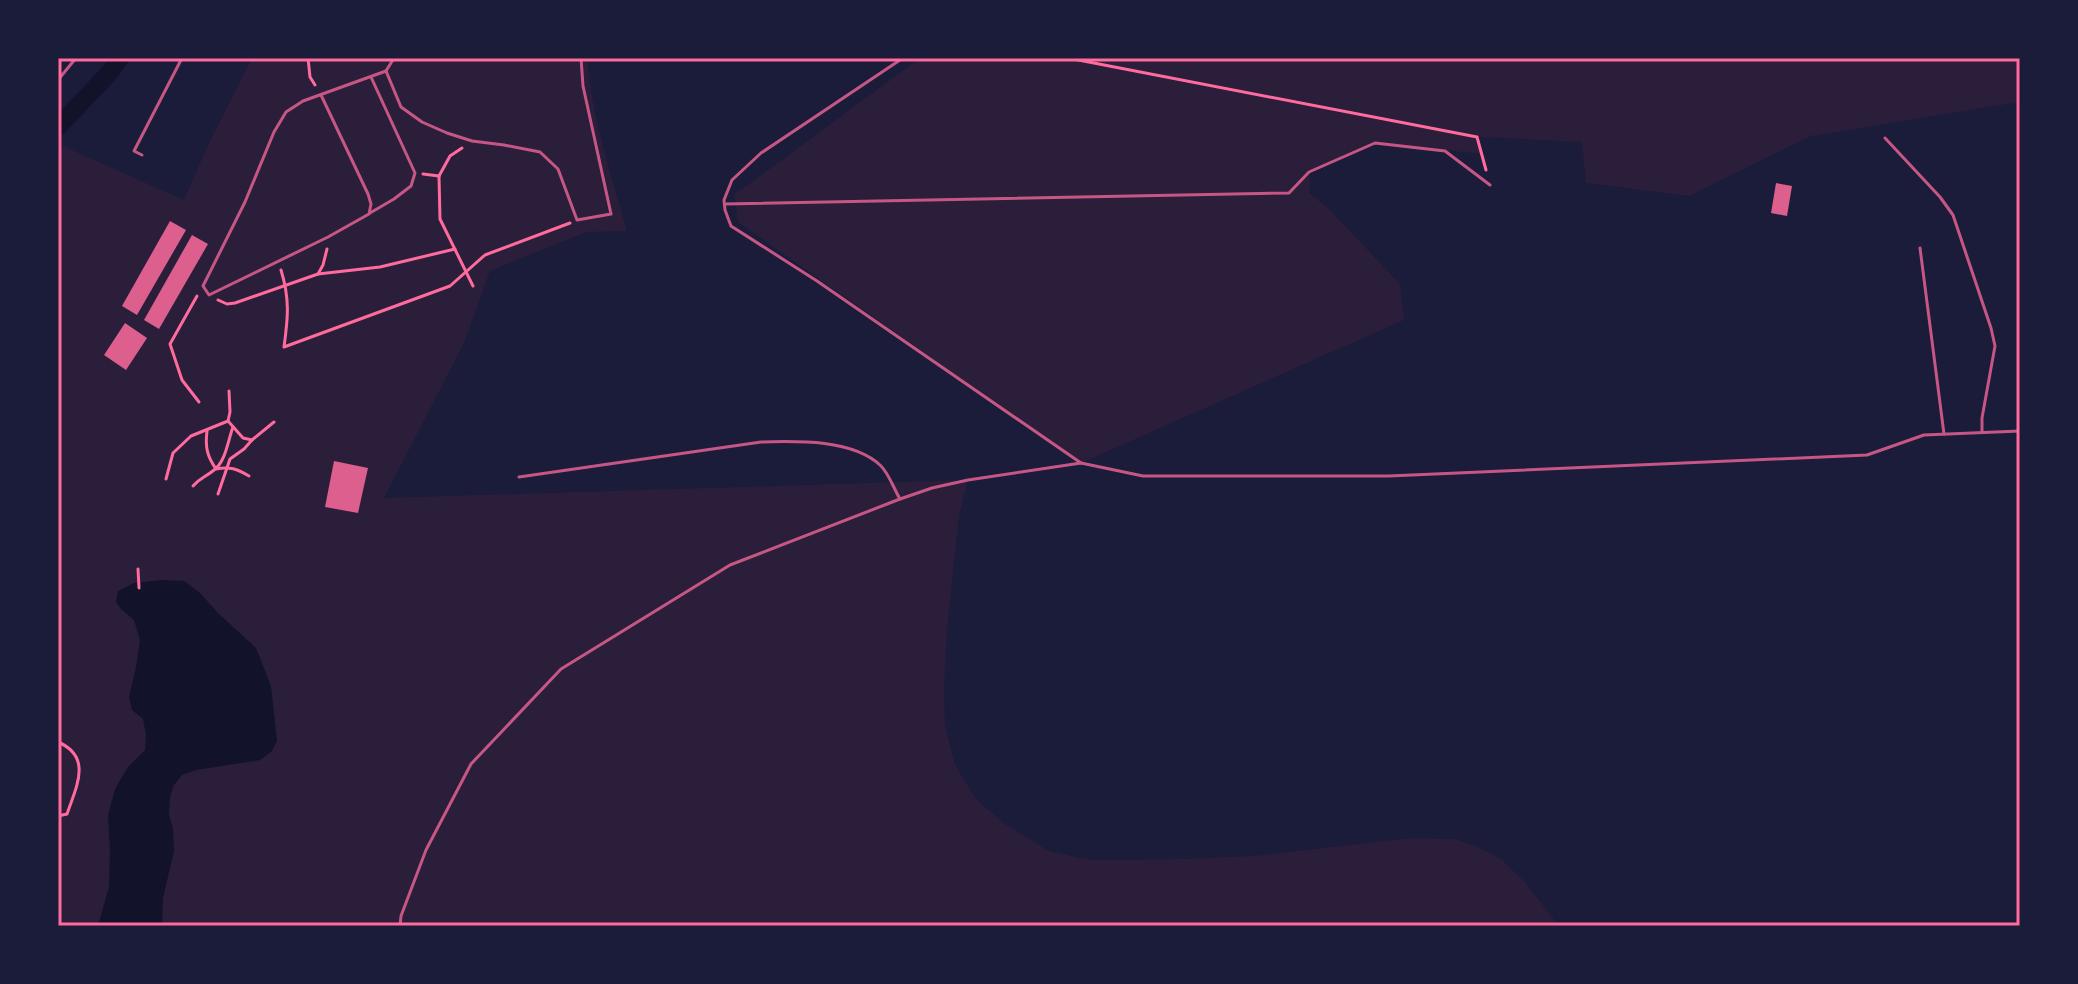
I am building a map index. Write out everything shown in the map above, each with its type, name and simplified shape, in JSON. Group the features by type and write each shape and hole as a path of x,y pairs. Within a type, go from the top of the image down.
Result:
{"lane":[{"path":"58,80 76,58"},
{"path":"142,155 134,151 182,58"},
{"path":"371,77 415,173 411,186 328,237 209,295 203,286 286,112 303,101 386,71 394,58"},
{"path":"386,71 401,107 422,122 472,141 540,152 558,169 577,220 611,214 583,86 581,58"},
{"path":"903,58 761,153 732,180 725,204 731,226 817,281 1081,463"},
{"path":"321,95 368,194 371,204 369,214"},
{"path":"1885,138 1953,215 1991,328 1995,346 1982,432"},
{"path":"725,204 1289,193 1309,172 1375,143 1445,151 1490,185"},
{"path":"1920,248 1944,434"},
{"path":"400,926 426,850 471,764 561,669 730,565 932,488 1081,463 1143,476 1389,476 1867,455 1924,435 2020,431"},
{"path":"519,477 761,442 787,441 826,444 863,454 882,467 900,499"}],"path":[{"path":"308,58 310,77 321,95"},
{"path":"1068,58 1477,137 1490,185"},
{"path":"472,141 450,156 439,176 440,219 473,286"},
{"path":"415,173 439,176"},
{"path":"278,261 286,285 289,309 284,347 450,286 485,255 577,220"},
{"path":"318,274 323,265 328,237"},
{"path":"209,295 227,304 235,303 318,274 380,267 455,249"},
{"path":"199,402 182,380 170,344 203,286"},
{"path":"228,421 229,391"},
{"path":"228,421 243,438 252,440"},
{"path":"166,479 173,453 191,436 228,421"},
{"path":"218,494 230,459 274,422"},
{"path":"216,469 223,459 233,427"},
{"path":"207,431 205,446 209,460 216,469"},
{"path":"193,486 201,477 227,466 249,476"},
{"path":"138,569 139,588"},
{"path":"58,742 75,752 80,767 67,814 58,816"}],"shaded area":[{"path":"252,58 587,58 598,124 627,231 587,232 490,271 464,343 384,498 968,480 959,516 947,630 945,726 955,765 976,799 1005,824 1049,851 1090,860 1254,856 1410,838 1454,839 1501,859 1525,882 1559,926 58,926 58,153 63,146 184,200"},
{"path":"920,58 2020,58 2020,102 1811,136 1689,196 1586,183 1582,142 1478,137 1482,154 1375,143 1310,172 1309,193 1328,208 1400,284 1404,320 1081,463 738,222 734,195"},
{"path":"184,581 256,648 271,686 277,741 272,751 260,760 196,770 182,775 174,785 169,815 174,851 163,898 162,926 98,926 109,887 108,815 115,789 128,767 145,750 146,735 143,719 132,710 129,697 140,640 134,620 116,602 118,591 134,583"}],"building":[{"path":"1776,183 1792,186 1787,216 1771,213"},
{"path":"170,221 186,230 137,315 122,306"},
{"path":"192,235 208,244 159,329 144,320"},
{"path":"125,323 147,338 126,370 104,355"},
{"path":"334,461 368,468 358,513 325,507"}],"waterway":[{"path":"58,127 120,58"}]}
